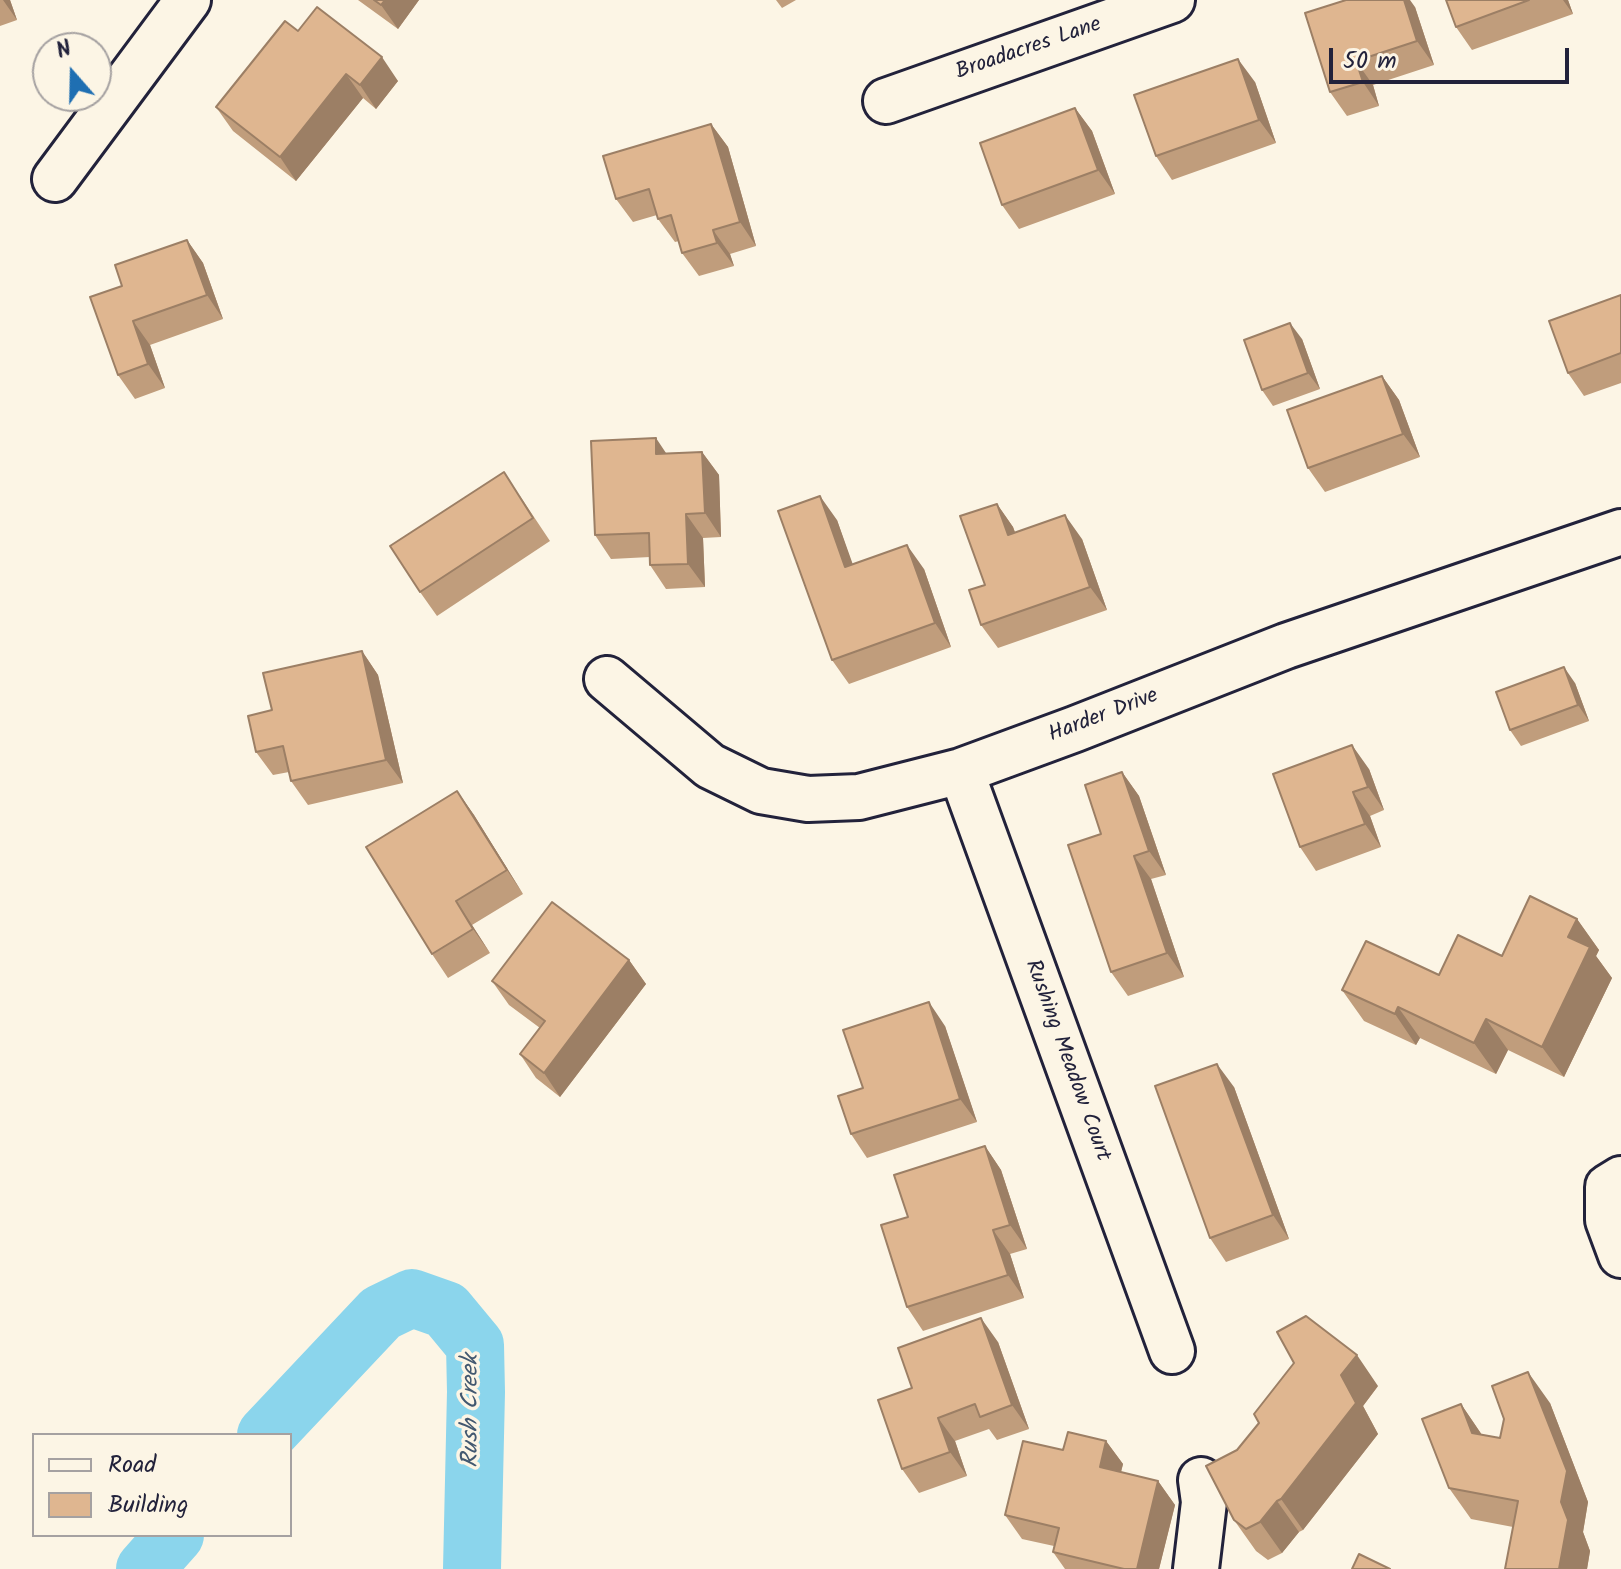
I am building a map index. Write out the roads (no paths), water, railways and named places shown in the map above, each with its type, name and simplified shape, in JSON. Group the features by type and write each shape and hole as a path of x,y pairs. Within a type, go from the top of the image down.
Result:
{"street":[{"path":"55,179 188,0"},
{"name":"Broadacres Lane","path":"886,101 1172,0"},
{"name":"Harder Drive","path":"607,679 710,766 761,791 808,799 859,797 961,771 1286,646 1621,532"},
{"name":"Rushing Meadow Court","path":"961,771 1172,1351"},
{"path":"1621,1179 1608,1187 1608,1220 1621,1255"},
{"path":"1196,1569 1204,1502 1201,1480"}],"waterway":[{"name":"Rush Creek","path":"268,1433 381,1313 412,1298 446,1310 475,1345 472,1569"},
{"name":"Rush Creek","path":"145,1569 173,1537"}]}
